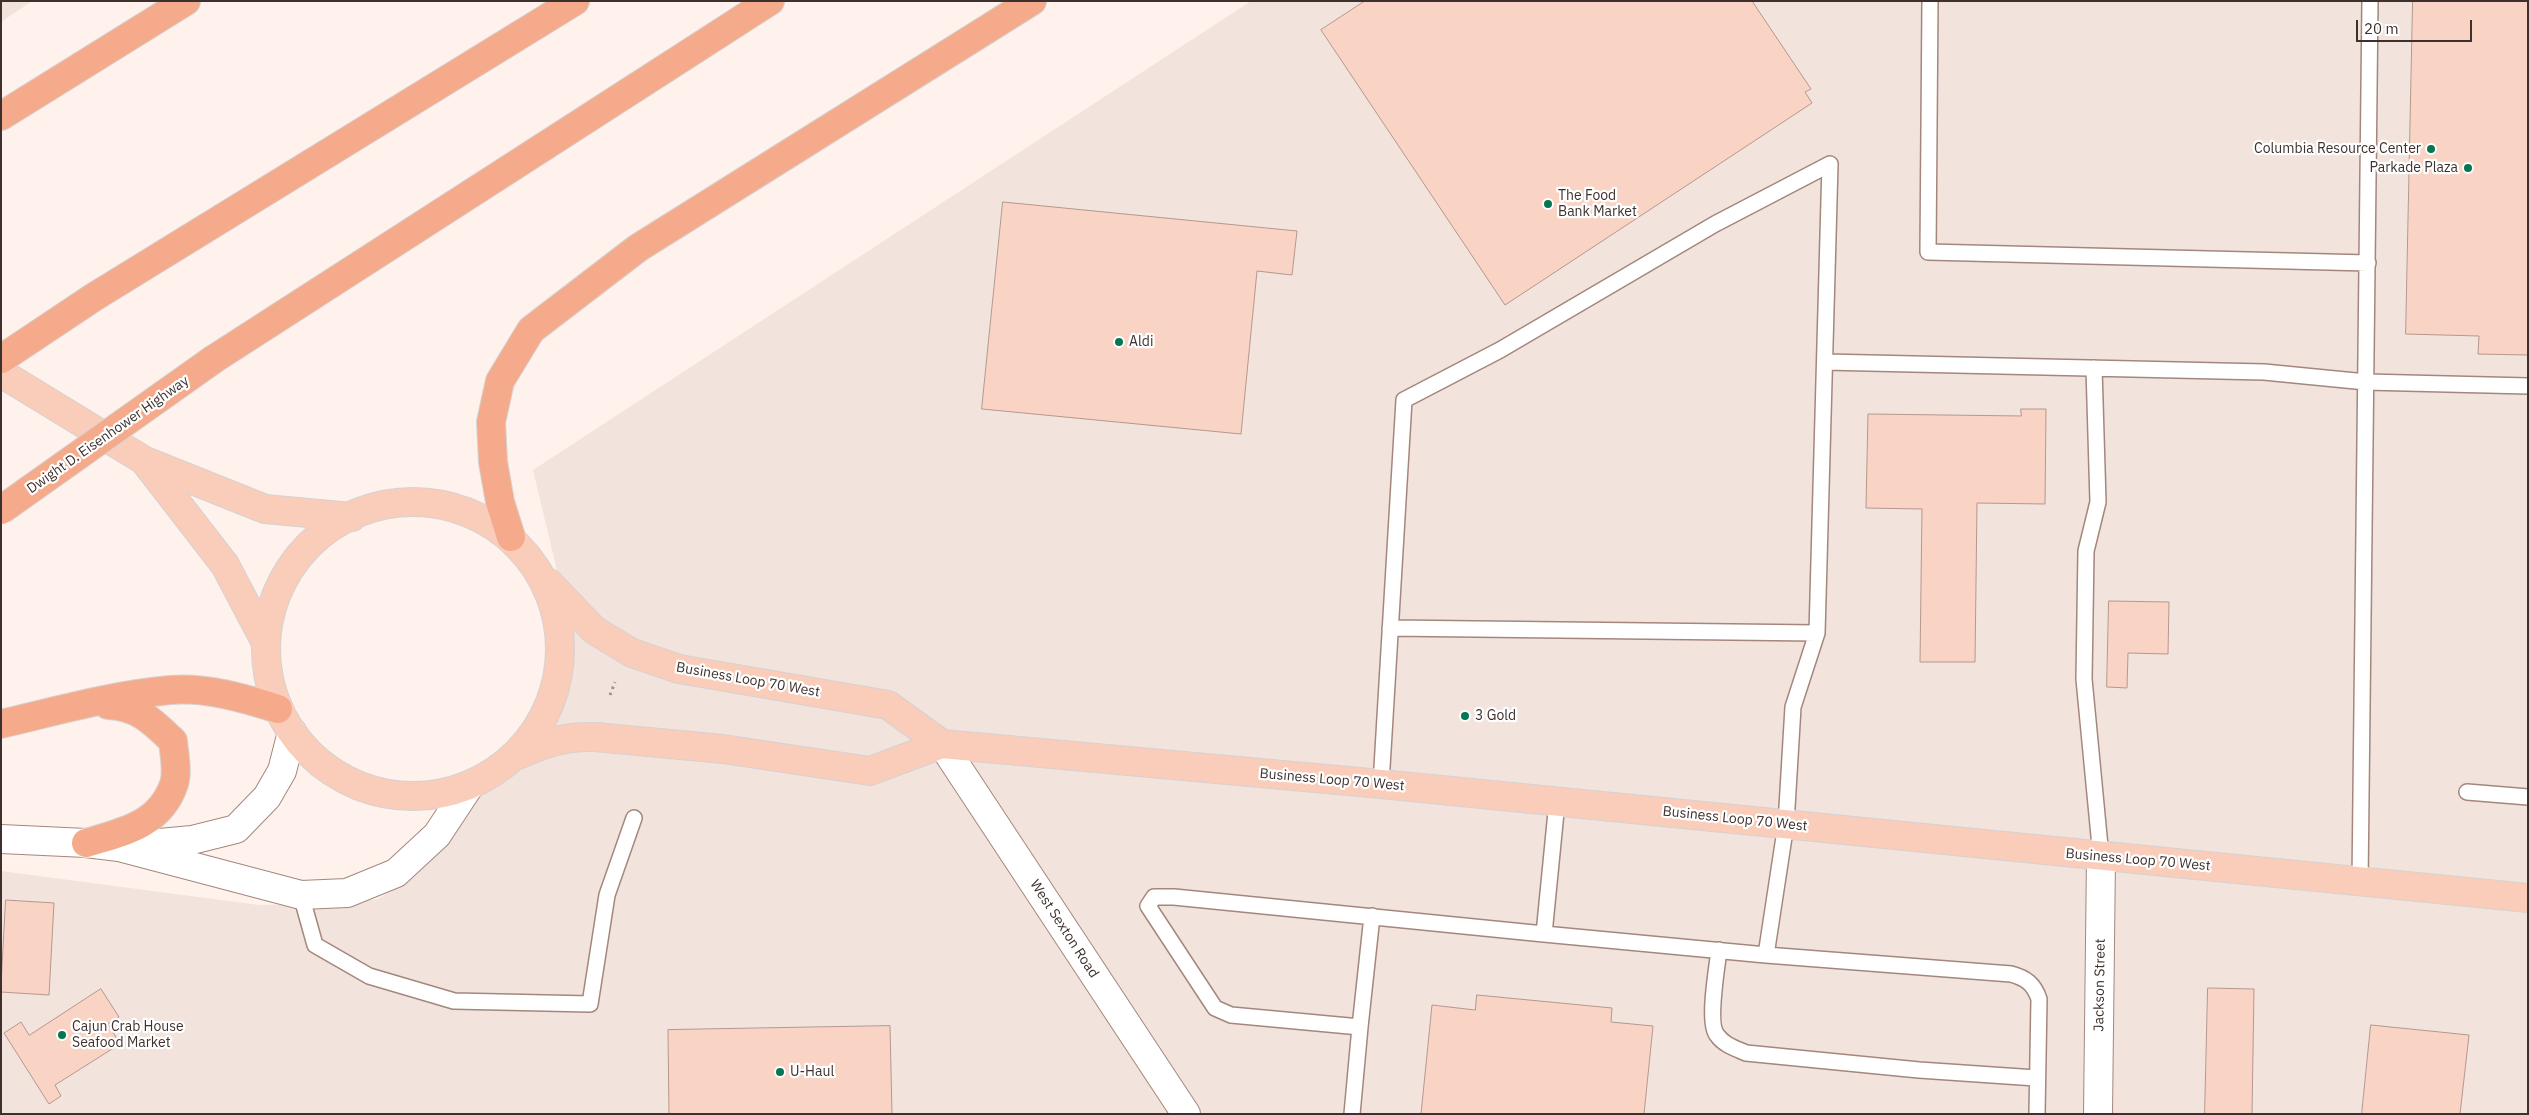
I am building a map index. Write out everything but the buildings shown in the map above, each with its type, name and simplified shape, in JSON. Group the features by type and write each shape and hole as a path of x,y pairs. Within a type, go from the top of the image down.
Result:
{"highway":[{"path":"1,116 186,1"},
{"path":"1,359 94,297 575,1"},
{"name":"Dwight D. Eisenhower Highway","path":"1,510 214,359 770,1"},
{"path":"511,537 500,502 492,462 490,422 500,381 531,330 638,248 1032,1"},
{"path":"1,724 84,705 171,690 232,694 278,708"},
{"path":"84,705 119,705 146,716 173,741 175,782 159,811 153,816 133,829 86,843"}],"main road":[{"path":"1,373 145,461 264,509 352,517"},
{"path":"145,461 226,565 265,641 268,676 278,708 292,732 327,768 372,790 422,796 470,785 513,757 544,718 560,671 559,622 542,575"},
{"name":"Business Loop 70 West","path":"265,641 275,595 299,554 352,517 378,504 425,501 471,512 511,537 542,575 594,630 632,653 679,669 888,705 942,744"},
{"path":"119,846 192,840 236,828 266,797 282,771 292,732"},
{"name":"Business Loop 70 West","path":"513,757 551,740 586,736 722,749 870,771 942,744 1381,784 2528,898"},
{"name":"West Sexton Road","path":"942,744 1186,1114"},
{"path":"1,839 119,846 301,895 347,893 396,873 437,835 470,785"},
{"name":"Jackson Street","path":"2098,1114 2101,857"}],"lane":[{"path":"1930,1 1928,252 2368,263"},
{"path":"2360,882 2370,1"},
{"path":"1381,784 1404,400 1508,346 1715,224 1830,164 1817,633 1793,707 1786,824 1766,955"},
{"path":"1825,362 2264,372 2366,382 2528,386"},
{"path":"2094,368 2098,502 2086,551 2084,679 2101,857"},
{"path":"1390,628 1817,633"},
{"path":"2467,792 2528,797"},
{"path":"1544,934 1557,802"},
{"path":"301,895 315,945 369,976 454,1001 590,1004 607,895 634,818"},
{"path":"1360,1027 1231,1015 1214,1008 1148,906 1150,900 1162,896 1766,955 2011,974 2024,977 2035,989 2039,999 2036,1078 2037,1114"},
{"path":"1352,1114 1372,916"},
{"path":"1719,950 1713,1018 1715,1034 1726,1044 1746,1053 1918,1070 2036,1078"}],"path":[{"path":"610,695 617,678"}],"shaded area":[{"path":"1,1 32,1 1,22"},
{"path":"1251,1 2528,1 2528,1114 1,1114 1,871 259,905 353,903 378,899 405,882 437,848 486,765 544,731 565,693 568,617 533,470"}],"place":[{"name":"Columbia Resource Center","path":"2431,149"},
{"name":"Parkade Plaza","path":"2468,168"},
{"name":"The Food Bank Market","path":"1548,204"},
{"name":"Aldi","path":"1119,342"},
{"name":"3 Gold","path":"1465,716"},
{"name":"Cajun Crab House Seafood Market","path":"62,1035"},
{"name":"U-Haul","path":"780,1072"}]}
